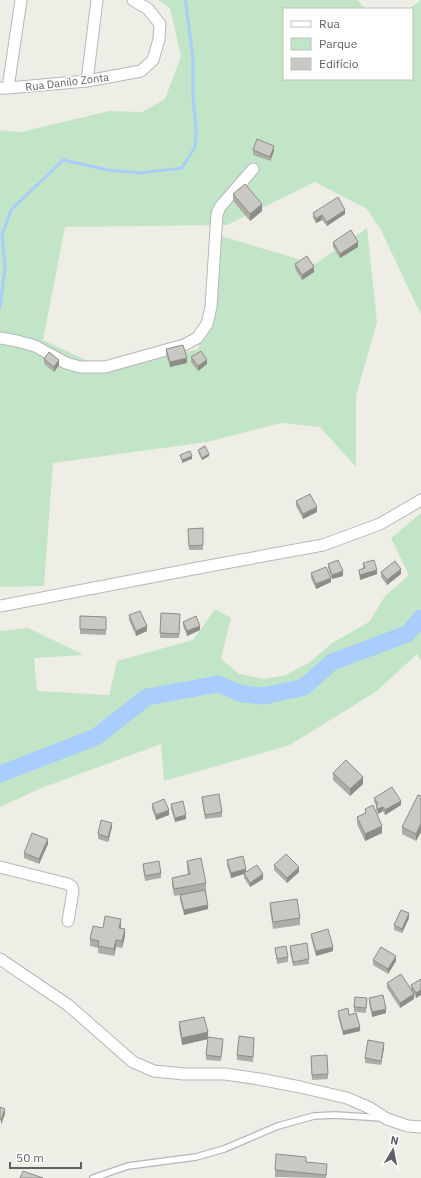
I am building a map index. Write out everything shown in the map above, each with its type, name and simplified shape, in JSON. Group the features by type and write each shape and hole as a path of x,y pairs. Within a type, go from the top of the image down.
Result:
{"street":[{"path":"4,88 21,0"},
{"path":"87,81 98,0"},
{"name":"Rua Danilo Zonta","path":"4,88 87,81 141,71 153,60 159,39 160,24 148,9 133,0"},
{"path":"0,338 35,346 66,363 80,367 105,367 184,345 198,338 208,324 211,306 217,214 220,207 253,170"},
{"path":"0,606 323,545 380,524 421,500"},
{"path":"0,867 68,884 72,887 68,921"},
{"path":"0,959 68,1005 133,1062 154,1071 184,1074 226,1074 259,1079 347,1098 370,1108 387,1119 408,1126 421,1127"}],"lane":[{"path":"93,1178 128,1166 196,1157 224,1149 278,1126 314,1116 335,1115 387,1119"}],"green space":[{"path":"158,0 358,0 364,8 283,8 283,80 413,80 413,8 410,8 421,0 421,315 381,230 367,209 315,182 227,225 65,227 43,340 105,369 198,349 208,317 207,276 214,234 315,264 367,228 377,322 356,396 356,467 320,427 281,423 207,442 53,463 44,586 0,587 0,130 21,132 109,111 142,112 165,99 181,56 170,8"},
{"path":"421,513 421,661 417,654 377,691 290,745 164,781 161,744 39,789 0,807 0,631 28,628 84,655 34,658 37,691 109,695 117,661 193,640 215,609 231,618 221,659 239,674 264,679 286,675 310,662 332,643 369,622 385,596 409,575 391,538"}],"building":[{"path":"257,139 274,146 270,157 253,150"},
{"path":"245,184 262,204 250,214 233,194"},
{"path":"338,197 345,210 327,222 322,215 316,219 313,213"},
{"path":"351,230 358,242 340,254 333,242"},
{"path":"307,256 314,267 302,275 295,264"},
{"path":"183,345 187,358 170,362 166,349"},
{"path":"201,351 207,360 198,366 191,357"},
{"path":"49,352 59,360 54,367 44,359"},
{"path":"205,446 209,454 202,458 198,450"},
{"path":"190,451 192,456 182,460 180,455"},
{"path":"310,494 317,507 303,514 296,501"},
{"path":"203,528 203,545 189,546 188,529"},
{"path":"338,560 343,571 332,575 328,564"},
{"path":"374,560 377,570 360,575 359,570 365,568 363,563"},
{"path":"395,561 401,569 387,580 381,572"},
{"path":"326,567 331,578 316,584 311,573"},
{"path":"140,611 147,626 136,631 129,615"},
{"path":"161,613 180,614 179,634 160,633"},
{"path":"80,616 106,617 106,630 80,629"},
{"path":"196,616 200,626 187,631 183,622"},
{"path":"346,760 363,777 350,789 333,773"},
{"path":"392,787 401,801 385,810 383,807 378,809 376,805 378,804 374,798"},
{"path":"219,794 222,812 205,815 202,797"},
{"path":"418,795 421,796 421,824 416,834 402,827"},
{"path":"164,799 169,810 156,815 152,804"},
{"path":"183,801 186,815 175,818 171,804"},
{"path":"373,805 382,826 365,834 357,817 366,813 365,809"},
{"path":"101,820 112,823 108,837 98,834"},
{"path":"32,833 48,839 39,859 24,853"},
{"path":"286,854 299,867 287,878 274,865"},
{"path":"243,856 246,869 231,873 227,860"},
{"path":"201,858 206,883 174,889 172,878 190,874 187,861"},
{"path":"159,861 161,873 145,876 143,864"},
{"path":"257,865 263,874 250,883 244,873"},
{"path":"205,890 208,905 184,910 180,895"},
{"path":"297,899 300,918 273,922 270,903"},
{"path":"401,910 409,913 402,929 394,925"},
{"path":"105,916 121,919 119,928 125,929 122,941 116,940 114,949 98,946 99,941 90,939 93,926 103,928"},
{"path":"328,929 333,947 316,951 311,934"},
{"path":"307,943 309,959 293,962 290,946"},
{"path":"286,946 288,957 277,959 275,948"},
{"path":"381,947 396,956 388,969 373,960"},
{"path":"401,974 414,994 400,1003 387,983"},
{"path":"421,979 421,990 416,993 411,985"},
{"path":"383,995 386,1009 372,1012 369,998"},
{"path":"355,997 367,998 366,1008 354,1007"},
{"path":"348,1008 349,1015 356,1013 360,1027 343,1031 338,1011"},
{"path":"204,1017 208,1032 182,1038 179,1022"},
{"path":"239,1036 254,1038 253,1057 237,1055"},
{"path":"208,1037 223,1039 221,1057 206,1055"},
{"path":"368,1040 384,1043 381,1061 365,1058"},
{"path":"327,1055 328,1074 312,1075 311,1056"},
{"path":"0,1107 5,1109 1,1120 0,1120"},
{"path":"276,1154 306,1157 306,1162 327,1164 326,1175 275,1170"},
{"path":"23,1171 43,1178 20,1178"}],"waterway":[{"path":"0,308 5,268 2,235 11,210 63,160 108,170 141,173 182,168 195,147 196,129 193,97 193,59 185,0"},
{"path":"0,774 96,737 147,697 218,684 242,694 264,696 304,687 332,662 407,634 421,618"}]}
